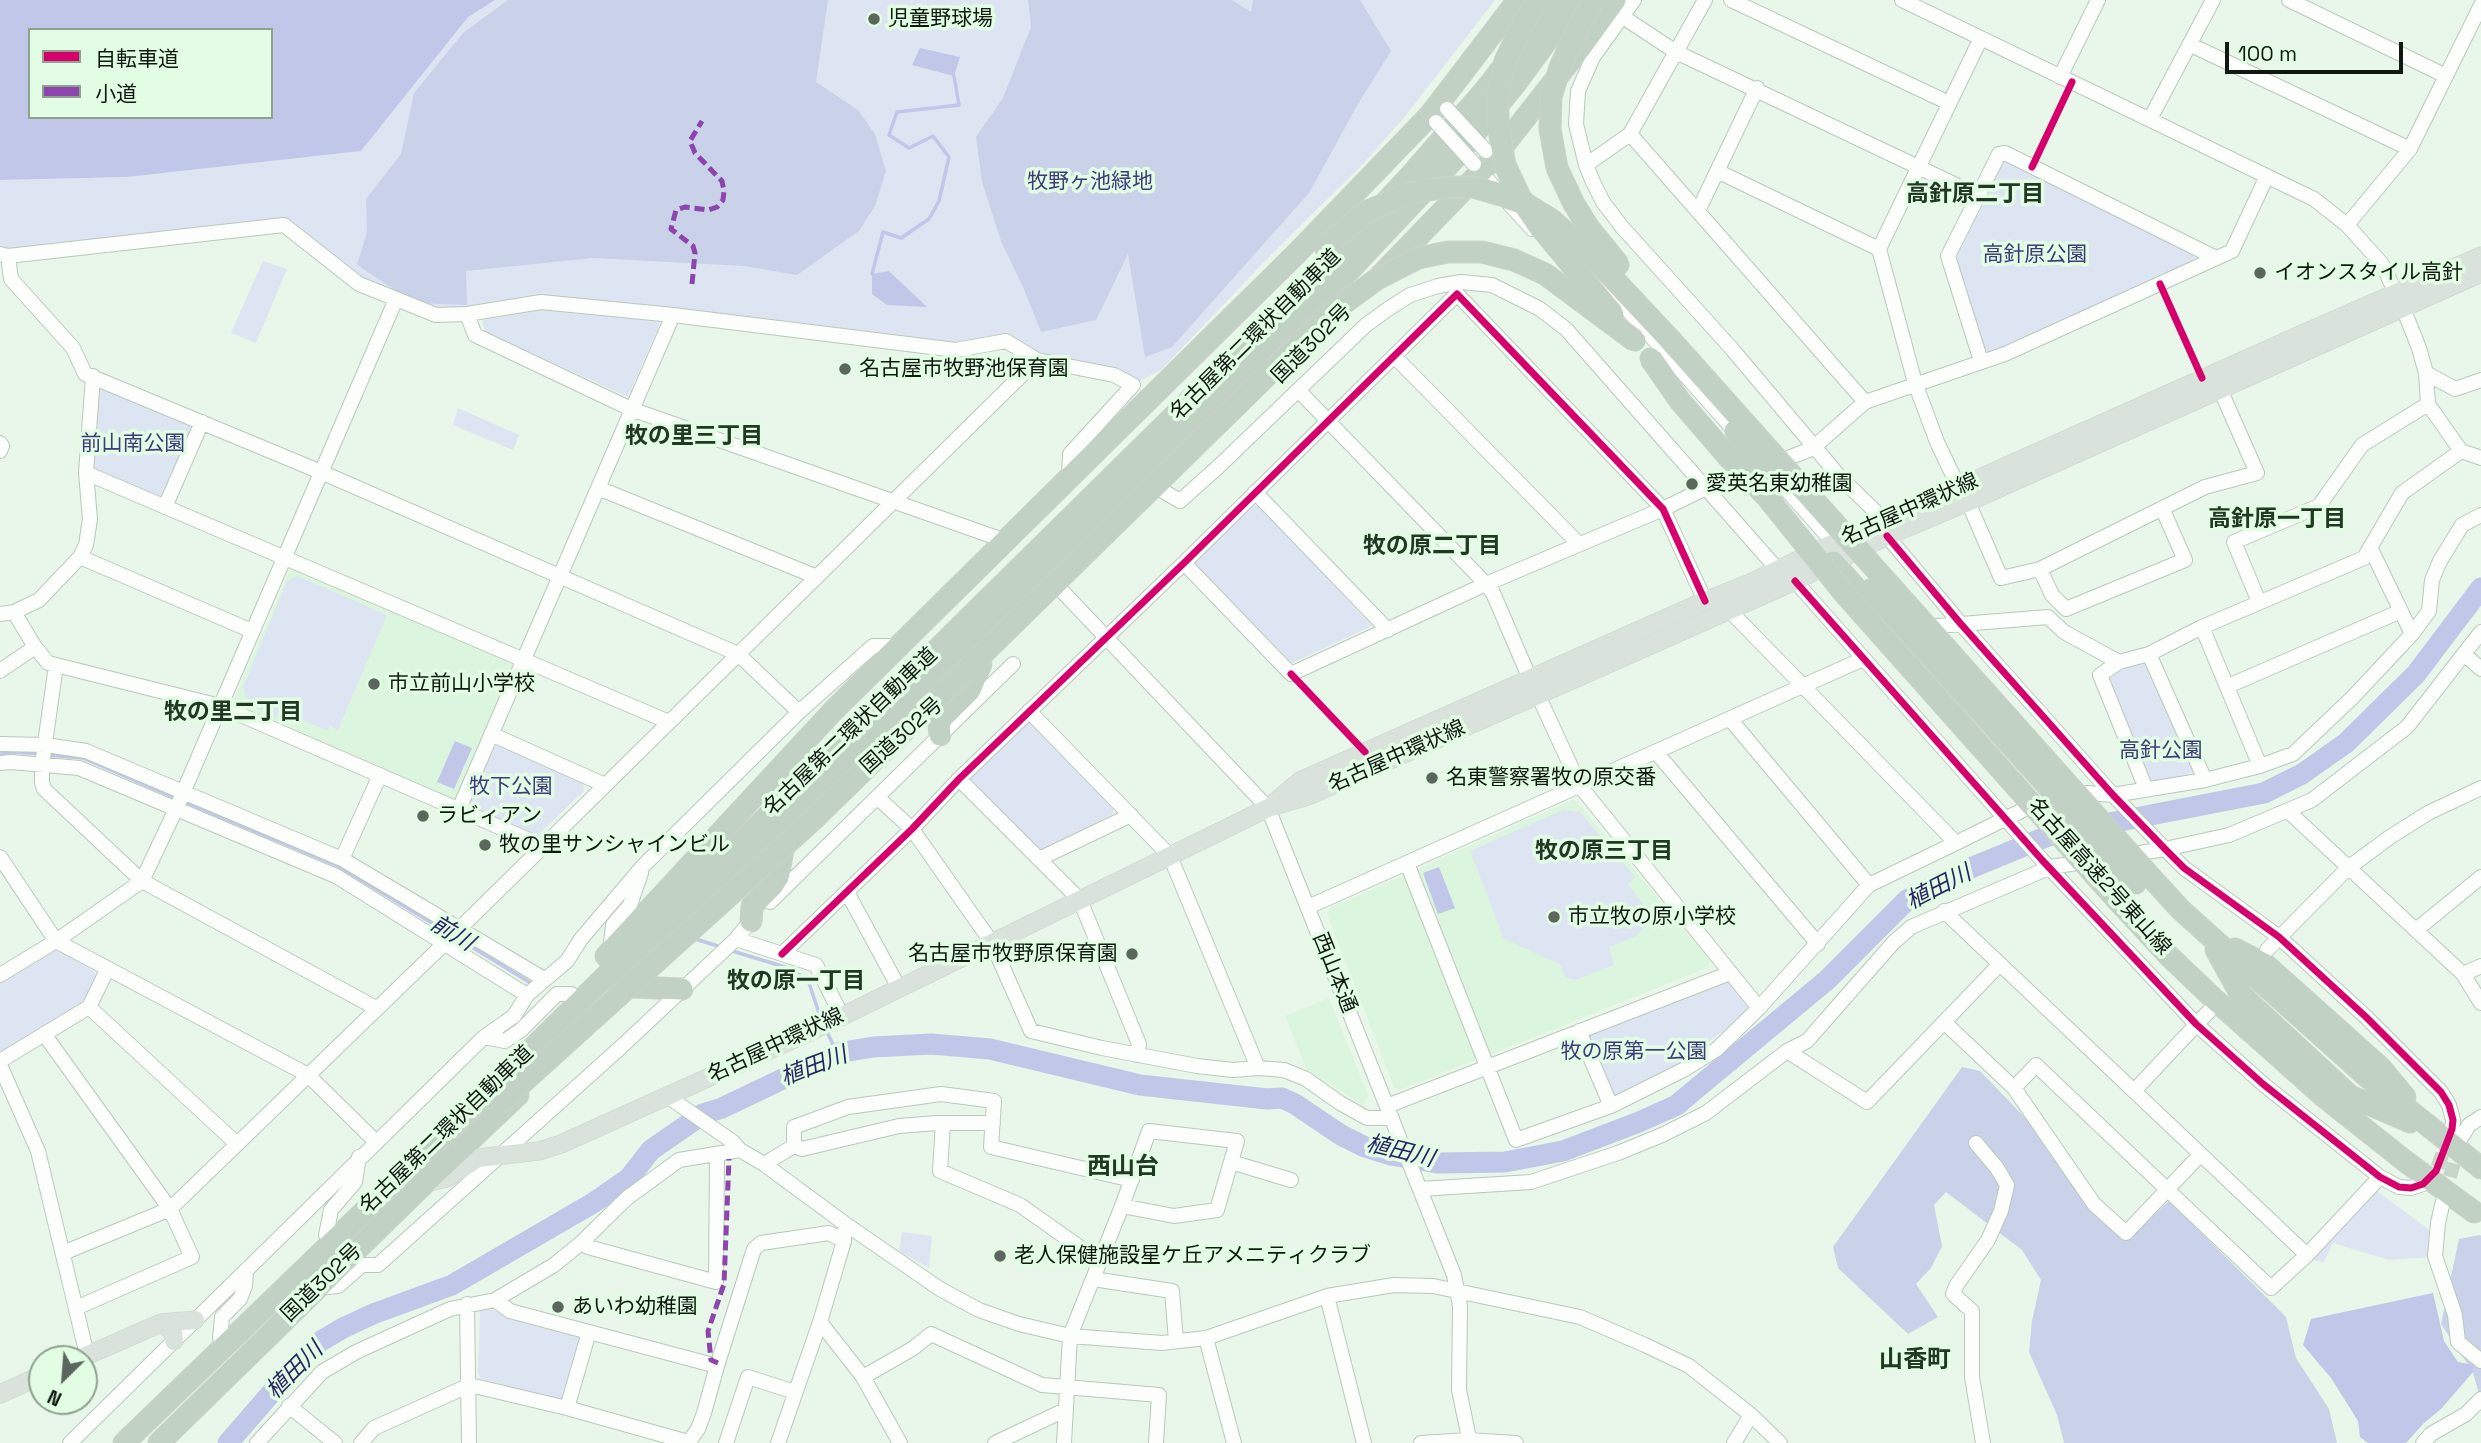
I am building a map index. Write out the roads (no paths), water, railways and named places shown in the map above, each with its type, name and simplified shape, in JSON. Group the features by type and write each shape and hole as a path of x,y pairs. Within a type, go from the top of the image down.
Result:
{"highway":[{"name":"国道302号","path":"110,1443 326,1235 610,951 834,710 1438,111 1518,0"},
{"path":"1538,0 1505,61 1498,96 1497,124 1505,165 1520,197 1541,228 1635,341"},
{"name":"名古屋第二環状自動車道","path":"124,1443 579,1020 1129,473 1359,232 1486,89 1555,0"},
{"name":"名古屋第二環状自動車道","path":"1129,473 1343,277 1436,179 1516,83 1577,0"},
{"path":"1594,0 1560,67 1551,97 1550,129 1557,168 1589,228 1763,429 1794,477"},
{"name":"国道302号","path":"159,1443 425,1183 784,845 1062,591 1352,305 1484,162 1581,47 1619,8"},
{"path":"493,1099 777,781 1324,247 1368,211 1410,192 1473,187 1526,204 1552,220 1594,258 1794,477"},
{"path":"493,1099 814,819 1323,321 1377,279 1418,258 1448,252 1482,252 1514,260 1545,274 1635,341"},
{"name":"名古屋高速2号東山線","path":"1635,341 1741,454 1767,497 1844,593 2132,888 2181,910 2365,1075 2449,1131"},
{"name":"名古屋高速2号東山線","path":"1794,477 2132,888 2170,957 2212,1003 2323,1096 2474,1212"},
{"path":"1833,552 2132,888"},
{"path":"940,736 939,725 942,718 970,690 981,664"},
{"path":"751,920 752,906 778,877 784,845"},
{"path":"633,987 682,989"},
{"name":"名古屋第二環状自動車道","path":"148,1443 493,1099"},
{"path":"2449,1131 2481,1168"}],"main road":[{"name":"名古屋中環状線","path":"425,1183 447,1178 478,1158 539,1151 674,1101 1268,808 1308,796 1704,601 1778,570 1833,552 2220,389 2399,301 2481,256"},
{"name":"名古屋中環状線","path":"1964,495 2399,301 2481,272"},
{"name":"名古屋中環状線","path":"1534,687 1795,581 1833,552"},
{"path":"98,1350 160,1323 195,1320"},
{"path":"160,1323 173,1331 174,1341"},
{"path":"0,1394 28,1381"}],"street":[{"path":"1634,0 1619,8 1593,57 1578,91 1576,124 1586,165 1604,202 1622,227 1732,349 1886,528 1960,623 2117,799 2184,868 2279,937 2366,1017 2441,1093 2449,1105 2449,1131 2475,1121"},
{"path":"1586,165 1629,134 1705,0"},
{"path":"1731,0 1949,103"},
{"path":"1902,0 2314,199 2347,225 2382,264 2399,301 2420,348 2426,373 2428,404 2461,451 2481,458"},
{"path":"2060,77 2098,0"},
{"path":"2150,119 2213,0"},
{"path":"2289,0 2446,76"},
{"path":"2347,225 2410,149 2446,76 2477,26 2481,5"},
{"path":"1619,8 1676,52 1757,88 1977,195"},
{"path":"1980,38 1879,248 1916,383 1937,442 2001,578 2040,569 2205,487 2257,472 2220,389"},
{"path":"2191,45 2410,149"},
{"path":"1698,211 1757,88"},
{"path":"1438,111 1766,466 1833,552"},
{"path":"1629,134 1865,402"},
{"path":"1981,361 1948,256 1999,153 2005,153 2216,258"},
{"path":"1484,162 1750,471 1833,552"},
{"path":"1717,171 1879,248"},
{"path":"1184,563 1291,674 1486,584 1663,509 1722,480 1816,447 1865,402 2005,354 2232,251 2267,176"},
{"path":"799,712 738,654 321,472 85,374 73,348 11,279 4,255 284,225 359,284 436,315 467,314 541,302 673,315 957,350 1006,341 1037,359 1114,375 1133,385 1070,454 1069,478"},
{"path":"1163,491 1180,500 1366,325 1410,295 1492,285 1540,309 1566,329 1778,570"},
{"path":"782,954 1394,356 1457,288"},
{"path":"1457,288 1663,509 1704,601"},
{"path":"0,975 56,941 142,881 396,299"},
{"path":"467,314 475,335 631,409 1006,541"},
{"path":"459,809 673,315"},
{"path":"1394,356 1579,544"},
{"path":"63,1253 170,1209 452,936 1037,359"},
{"path":"2426,373 2455,389 2481,380"},
{"path":"93,376 86,473 90,519 86,545 80,557 40,600 7,613 48,663 220,706 543,846"},
{"path":"1298,390 1493,593 1580,786 1759,1009"},
{"path":"2259,602 2234,542 2319,506 2362,445 2428,404"},
{"path":"165,507 202,422"},
{"path":"0,443 0,451"},
{"path":"2146,789 2100,675 2119,662 2148,653 2364,558 2402,493 2461,451"},
{"path":"86,473 669,722"},
{"path":"598,488 817,577"},
{"path":"1255,492 1388,630"},
{"path":"2040,569 2052,595 2066,609 2185,560 2162,508"},
{"path":"2087,793 2117,799 2146,789 2205,780 2260,766 2292,754 2353,697 2412,634 2429,611 2432,580 2440,561 2462,525 2481,515"},
{"path":"2370,547 2412,634"},
{"path":"80,557 252,631"},
{"path":"1795,581 2010,823 2196,1024 2263,1084 2380,1177 2399,1187 2412,1188 2423,1184"},
{"path":"1062,591 1268,808"},
{"path":"1729,610 1956,843"},
{"path":"2228,687 2401,611"},
{"path":"1912,626 1937,628 1960,623 2048,617 2064,632 2119,662"},
{"path":"2202,627 2260,766"},
{"path":"1419,1187 1531,1182 1618,1153 1706,1113 1787,1051 1807,1041 1904,932 2047,863 2229,835 2289,811 2323,792 2407,727 2481,632"},
{"path":"71,1442 359,1157 484,1037 514,1016 535,987 567,961 581,939 643,866 799,712 873,646 900,646"},
{"path":"0,671 35,647"},
{"path":"2148,653 2205,780"},
{"path":"2464,654 2481,669"},
{"path":"1308,907 1863,659"},
{"path":"317,1288 338,1286 362,1265 378,1265 736,939 751,920 1013,664"},
{"path":"56,665 44,755 44,789 142,881 376,1008"},
{"path":"1029,711 1170,856 1258,1068"},
{"path":"1730,719 1869,885"},
{"path":"491,734 605,785"},
{"path":"0,744 44,755"},
{"path":"0,763 86,751 179,801 336,876 452,936 535,987"},
{"path":"1656,752 1818,944"},
{"path":"342,859 380,775"},
{"path":"959,779 1080,900 1139,1044 1137,1055"},
{"path":"2267,950 2348,867 2428,813 2481,788"},
{"path":"878,797 912,829 992,943 1031,1031 1197,1066 1233,1070 1284,1070 1306,1079 1367,1118 1389,1112 1486,1066 1730,972"},
{"path":"179,801 342,859 452,936 535,987"},
{"name":"西山本通","path":"1268,808 1459,1291"},
{"path":"1407,863 1516,1140 1611,1106 1685,1069 1717,1049 1759,1009 1869,885 1956,843 2010,823 2023,810"},
{"path":"2289,811 2463,974 2481,1003"},
{"path":"1039,859 1131,815"},
{"path":"0,857 56,941 308,1075 376,1141"},
{"path":"610,951 613,925 630,905 643,866"},
{"path":"2416,930 2481,877"},
{"path":"847,891 899,988"},
{"path":"1944,911 2307,1255"},
{"path":"736,939 816,965 830,1022"},
{"path":"1787,1051 1867,1102 2000,964"},
{"path":"2463,974 2481,966"},
{"path":"81,1345 76,1308 38,1151 0,1063 89,1007 107,970"},
{"path":"2134,1091 2212,1003"},
{"path":"89,1007 237,1144"},
{"path":"1944,1022 2014,1088 2094,1204 2126,1233 2200,1155"},
{"path":"1579,1031 1611,1106"},
{"path":"484,1037 505,1041 527,1032"},
{"path":"44,1034 170,1209 192,1257 76,1308"},
{"path":"2014,1088 2036,1065 2271,1288 2307,1255 2380,1177"},
{"path":"794,1146 794,1127 848,1107 941,1094 994,1101 991,1147 1132,1180"},
{"path":"674,1101 940,1289 979,1310 1019,1324 1070,1336 1161,1343 1206,1338 1327,1296 1395,1285 1433,1286 1580,1317 1689,1366 1751,1415 1780,1443"},
{"path":"943,1123 940,1171 1020,1206 1100,1261"},
{"path":"794,1146 802,1149 900,1126 993,1123"},
{"path":"526,1131 539,1151"},
{"path":"1064,1443 1070,1336 1149,1131 1237,1141 1217,1210 1174,1216 1122,1206"},
{"path":"1976,1143 2007,1185 2001,1211 1988,1240 1953,1294 1972,1311 1972,1377 1983,1443"},
{"path":"257,1443 322,1372 356,1352 450,1309 495,1300 554,1265 627,1198 667,1166 678,1160 717,1155 736,1146"},
{"path":"764,1164 794,1146"},
{"path":"581,1243 716,1282 717,1155"},
{"path":"326,1235 331,1210 355,1182 359,1157"},
{"path":"1231,1162 1291,1180"},
{"path":"2443,1201 2435,1256 2455,1315 2458,1342 2481,1361"},
{"path":"778,1443 820,1322 844,1241 844,1223"},
{"path":"361,1443 374,1428 470,1385 567,1408 688,1443 698,1429 704,1413 754,1249 761,1244 829,1233 844,1241"},
{"path":"220,1338 222,1317 240,1299 245,1286 246,1270"},
{"path":"1093,1279 1172,1292 1176,1341"},
{"path":"1459,1291 1460,1390 1469,1441"},
{"path":"1327,1296 1364,1443"},
{"path":"495,1300 510,1311 717,1366"},
{"path":"467,1304 469,1443"},
{"path":"820,1322 863,1377 900,1443"},
{"path":"567,1408 589,1332"},
{"path":"863,1377 912,1349 931,1334 1042,1385 1159,1395 1156,1443"},
{"path":"1206,1338 1234,1443"},
{"path":"726,1443 748,1377 794,1392"},
{"path":"2423,1443 2431,1434 2466,1414 2481,1399"},
{"path":"289,1406 335,1443"},
{"path":"995,1443 1065,1410"},
{"path":"1734,1443 1751,1415"},
{"path":"1420,1443 1516,1443"}],"waterway":[{"path":"872,274 883,232 901,238 929,219 939,201 949,157 933,136 909,148 889,135 897,112 959,105 954,76"},
{"name":"植田川","path":"228,1443 299,1361 321,1341 373,1314 452,1285 593,1203 629,1178 651,1150 703,1114 722,1108 837,1053 873,1047 931,1044 990,1049 1140,1085 1267,1099 1282,1098 1365,1147 1391,1155 1437,1163 1505,1162 1563,1151 1677,1105 1827,980 1907,900 1973,867 2053,834 2264,793 2302,774 2346,743 2416,674 2481,588"},
{"name":"前川","path":"0,754 40,754"},
{"name":"前川","path":"47,755 83,758 178,799"},
{"name":"前川","path":"185,802 338,866 450,934"},
{"name":"前川","path":"457,938 534,985"},
{"name":"前川","path":"692,938 721,947"},
{"name":"前川","path":"729,950 785,967 800,975 809,983 822,1022"},
{"name":"前川","path":"827,1032 837,1053"}],"tunnel":[{"path":"2424,1183 2436,1171 2450,1134"},
{"path":"2444,1197 2460,1142"}],"place":[{"name":"児童野球場","path":"874,19"},
{"name":"イオンスタイル高針","path":"2260,273"},
{"name":"名古屋市牧野池保育園","path":"845,369"},
{"name":"愛英名東幼稚園","path":"1692,484"},
{"name":"市立前山小学校","path":"374,684"},
{"name":"名東警察署牧の原交番","path":"1432,778"},
{"name":"ラビィアン","path":"423,816"},
{"name":"牧の里サンシャインビル","path":"485,845"},
{"name":"市立牧の原小学校","path":"1554,917"},
{"name":"名古屋市牧野原保育園","path":"1132,954"},
{"name":"老人保健施設星ケ丘アメニティクラブ","path":"1000,1256"},
{"name":"あいわ幼稚園","path":"558,1307"}],"district":[{"name":"高針原二丁目","path":"1975,195"},
{"name":"牧の里三丁目","path":"694,437"},
{"name":"高針原一丁目","path":"2277,520"},
{"name":"牧の原二丁目","path":"1432,547"},
{"name":"牧の里二丁目","path":"233,713"},
{"name":"牧の原三丁目","path":"1604,852"},
{"name":"牧の原一丁目","path":"796,982"},
{"name":"西山台","path":"1123,1167"},
{"name":"山香町","path":"1915,1360"}],"park label":[{"name":"牧野ヶ池緑地","path":"1090,182"},
{"name":"高針原公園","path":"2035,255"},
{"name":"前山南公園","path":"133,444"},
{"name":"高針公園","path":"2161,751"},
{"name":"牧下公園","path":"511,787"},
{"name":"牧の原第一公園","path":"1634,1052"}]}
